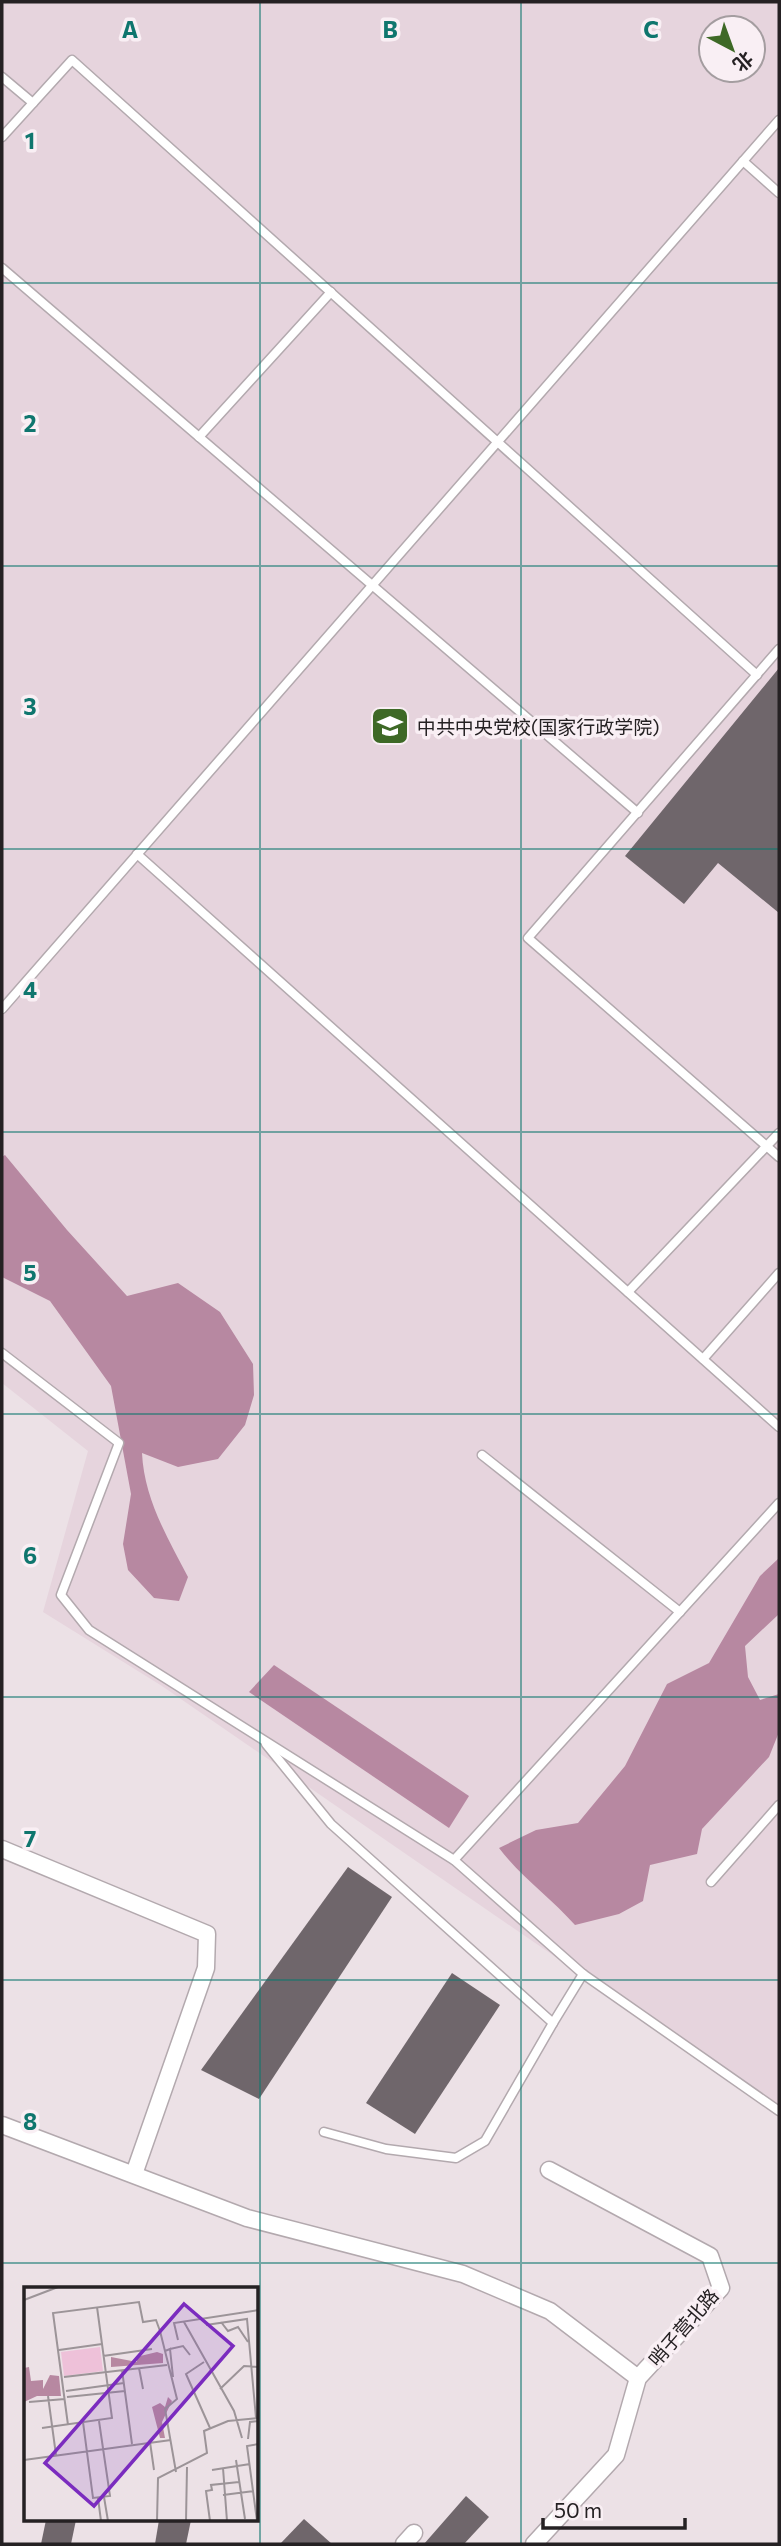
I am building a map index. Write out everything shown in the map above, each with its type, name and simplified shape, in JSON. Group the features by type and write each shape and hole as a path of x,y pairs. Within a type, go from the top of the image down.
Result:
{"street":[{"path":"2,1849 207,1934 206,1968 134,2174"},
{"path":"2,2125 247,2218 463,2274 550,2312 638,2378"},
{"name":"哨子营北路","path":"534,2544 616,2455 638,2378 720,2288 710,2256 549,2170"}],"lane":[{"path":"2,137 72,60 757,674"},
{"path":"2,77 33,103"},
{"path":"2,1009 779,120"},
{"path":"743,161 779,193"},
{"path":"2,268 638,813"},
{"path":"199,437 331,292"},
{"path":"779,649 528,938 779,1157"},
{"path":"137,854 779,1427"},
{"path":"628,1292 779,1133"},
{"path":"703,1359 779,1273"},
{"path":"2,1353 119,1443 61,1595 89,1630 454,1860 583,1973 779,2111"},
{"path":"482,1455 680,1612"},
{"path":"454,1860 779,1503"},
{"path":"261,1738 331,1824 553,2023"},
{"path":"711,1882 779,1805"},
{"path":"324,2132 386,2149 456,2158 485,2141 583,1973"}],"shaded area":[{"name":"中共中央党校(国家行政学院)","path":"2,2 779,2 779,2111 162,1686 43,1612 88,1451 2,1383"},
{"path":"5,1155 67,1230 127,1296 178,1283 220,1312 253,1364 254,1395 245,1425 218,1459 178,1467 142,1453 152,1501 188,1577 179,1601 154,1598 128,1570 123,1544 131,1494 111,1386 50,1301 2,1277 2,1157"},
{"path":"779,1558 779,1614 745,1646 748,1677 760,1700 779,1694 779,1732 769,1757 702,1829 697,1854 650,1865 643,1901 619,1914 575,1925 499,1848 536,1830 578,1823 625,1766 667,1684 709,1663 760,1576"},
{"path":"274,1665 469,1796 449,1828 249,1692"}],"building":[{"path":"779,668 779,913 718,863 684,904 625,856"},
{"path":"348,1867 392,1897 259,2099 201,2070"},
{"path":"452,1973 500,2005 415,2134 366,2103"},
{"path":"466,2496 489,2517 464,2544 424,2544"},
{"path":"304,2519 332,2544 280,2544"},
{"path":"46,2522 76,2522 71,2544 41,2544"},
{"path":"159,2522 191,2522 186,2544 155,2544"}],"place":[{"name":"中共中央党校(国家行政学院)","path":"390,726"}]}
